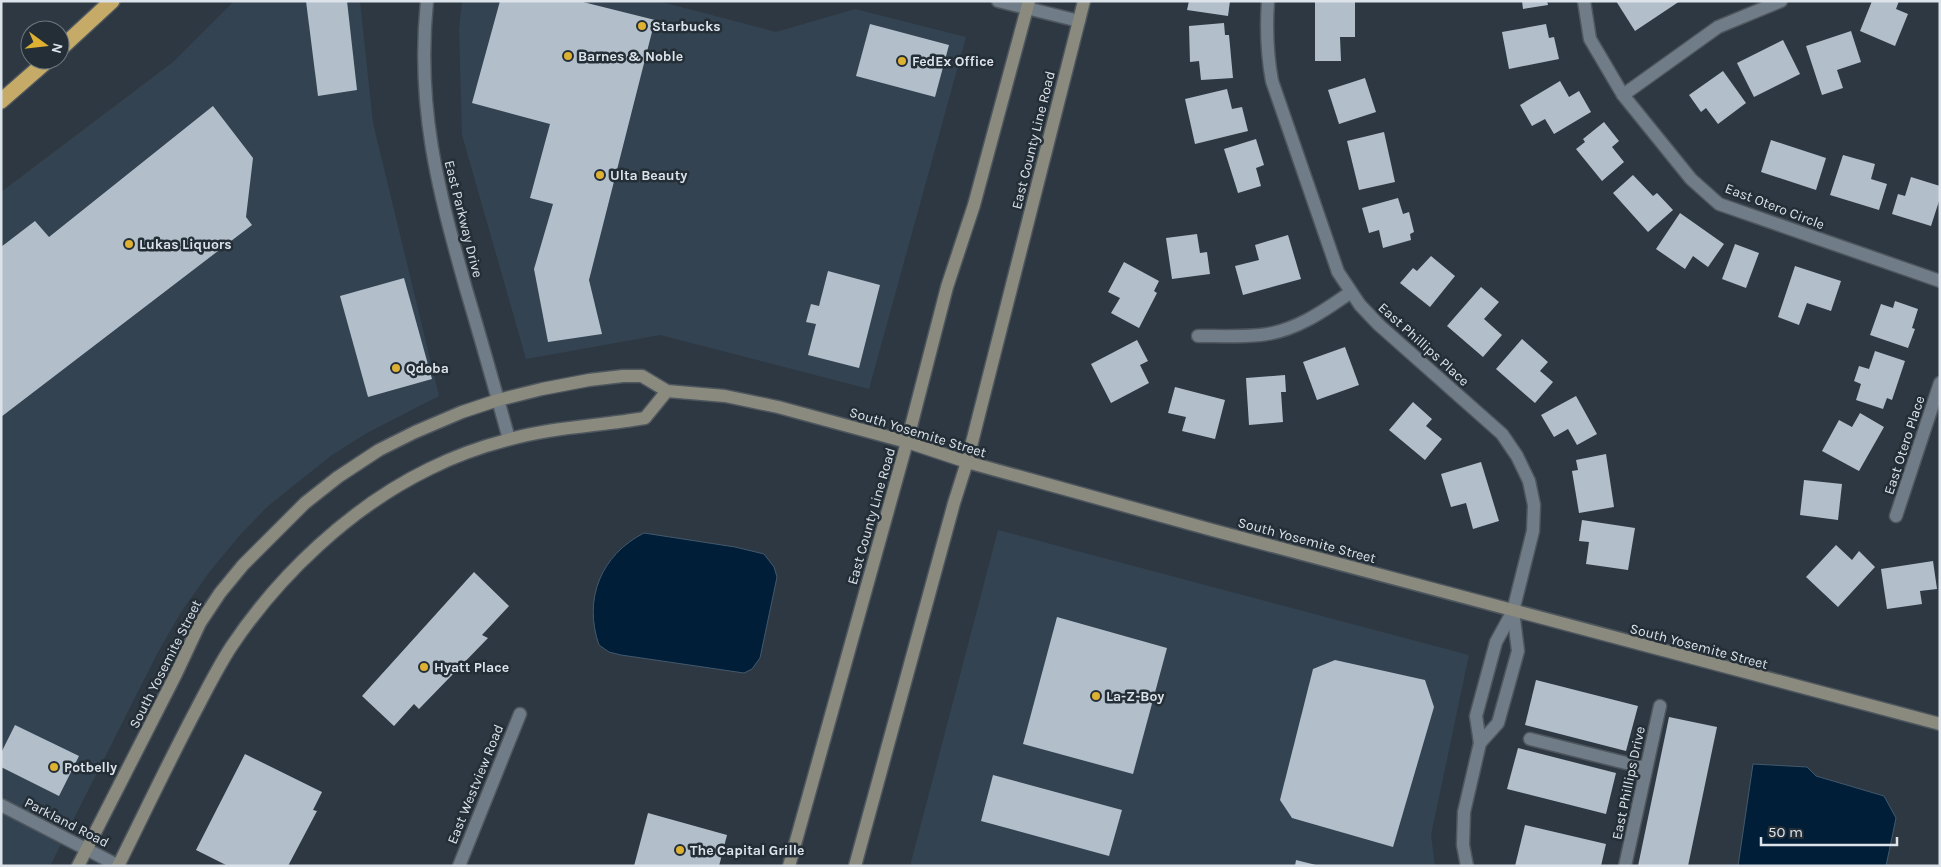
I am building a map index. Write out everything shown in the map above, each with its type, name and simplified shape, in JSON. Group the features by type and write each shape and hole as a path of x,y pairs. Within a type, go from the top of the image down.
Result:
{"highway":[{"path":"70,40 112,1"},
{"path":"1,101 37,70"}],"main road":[{"name":"East County Line Road","path":"855,866 954,503 967,462 1084,1"},
{"name":"East County Line Road","path":"788,866 907,442 947,287 974,205 1028,5"},
{"name":"South Yosemite Street","path":"78,866 200,623 220,593 243,565 305,503 338,477 379,450 462,412 498,400 580,382 623,376 642,376 667,391 702,393 762,404 907,442 967,462 1513,611 1940,724"},
{"path":"119,866 185,731 230,648 276,590 332,532 398,485 429,468 468,452 509,439 645,418 667,391"}],"street":[{"name":"East Parkway Drive","path":"427,1 424,74 432,156 444,208 509,439"},
{"path":"998,1 1028,5 1079,21"},
{"name":"East Phillips Place","path":"1268,1 1267,56 1272,81 1338,272 1360,305 1378,325 1502,434 1517,456 1529,482 1534,505 1534,531 1513,611 1496,642 1476,716 1480,743 1464,812 1463,845 1467,866"},
{"name":"East Otero Circle","path":"1584,1 1590,39 1623,95 1691,179 1719,204 1940,281"},
{"path":"1623,95 1718,27 1781,1"},
{"path":"1198,336 1261,335 1281,331 1316,316 1351,292"},
{"name":"East Otero Place","path":"1896,516 1940,383"},
{"name":"East Phillips Place","path":"1480,743 1498,723 1518,651 1513,611"},
{"name":"East Phillips Drive","path":"1625,866 1660,706"},
{"name":"East Westview Road","path":"459,866 520,714"},
{"path":"1530,739 1646,768"},
{"name":"Parkland Road","path":"1,805 119,866"}],"shaded area":[{"path":"234,1 360,1 373,123 439,396 367,433 332,455 268,506 239,536 211,570 181,612 157,654 50,866 1,866 1,192 173,62"},
{"path":"462,1 658,1 776,32 855,9 966,37 869,389 660,335 526,359 462,135 459,29"},
{"path":"998,530 1469,655 1431,835 1435,866 910,866"}],"water":[{"path":"644,533 735,547 764,554 774,567 777,577 760,658 752,669 744,673 621,655 609,652 599,645 593,611 599,580 617,553 629,542"},
{"path":"1753,764 1807,767 1816,776 1884,796 1896,818 1886,866 1738,866"}],"building":[{"path":"306,1 347,1 357,90 318,96"},
{"path":"500,1 579,1 655,20 589,280 602,334 548,342 534,269 553,204 530,198 550,124 472,103"},
{"path":"1189,1 1230,1 1228,16 1187,10"},
{"path":"1522,1 1547,1 1548,5 1523,9"},
{"path":"1616,1 1680,1 1635,31"},
{"path":"1872,1 1899,1 1896,9 1908,14 1895,46 1860,31"},
{"path":"1315,2 1355,2 1355,37 1340,37 1341,61 1315,61"},
{"path":"1224,23 1225,35 1229,35 1233,78 1201,80 1199,61 1190,62 1189,26"},
{"name":"FedEx Office","path":"870,24 949,45 935,97 856,76"},
{"path":"1546,24 1549,38 1554,37 1559,59 1509,69 1502,32"},
{"path":"1851,31 1861,62 1837,70 1843,88 1822,95 1806,46"},
{"path":"1783,40 1800,74 1754,97 1737,63"},
{"path":"1723,71 1746,103 1718,124 1706,108 1701,112 1689,95"},
{"path":"1365,78 1376,112 1339,124 1328,90"},
{"path":"1560,81 1569,97 1579,91 1591,112 1554,134 1545,119 1532,126 1520,105"},
{"path":"1227,89 1232,109 1242,107 1248,131 1195,144 1185,99"},
{"path":"213,106 253,158 246,217 252,225 1,417 1,247 35,221 49,237"},
{"path":"1604,122 1619,141 1612,147 1624,162 1602,181 1576,149 1585,142 1583,139"},
{"path":"1384,132 1395,182 1359,190 1347,141"},
{"path":"1256,139 1264,165 1256,168 1261,186 1238,193 1224,149"},
{"path":"1771,140 1826,158 1816,190 1761,172"},
{"path":"1843,155 1875,164 1871,179 1887,184 1879,210 1830,195"},
{"path":"1633,175 1653,196 1657,193 1673,210 1648,232 1613,193"},
{"path":"1911,177 1940,186 1940,198 1931,226 1892,214 1898,194 1905,196"},
{"path":"1398,198 1403,214 1409,212 1414,232 1410,234 1411,240 1383,248 1379,230 1369,233 1362,208"},
{"path":"1680,213 1724,244 1708,267 1693,256 1685,269 1656,249"},
{"path":"1197,234 1200,253 1207,252 1210,274 1172,279 1166,238"},
{"path":"1288,235 1301,279 1243,295 1235,266 1259,260 1255,245"},
{"path":"1735,244 1759,253 1746,288 1722,279"},
{"path":"1431,256 1455,276 1430,307 1400,283 1413,268 1417,271"},
{"path":"1124,262 1159,281 1154,291 1157,293 1139,328 1111,313 1120,298 1108,292"},
{"path":"1795,266 1841,281 1831,311 1807,303 1799,325 1778,317"},
{"path":"828,271 880,285 859,368 808,355 816,324 806,322 811,304 819,306"},
{"path":"404,278 432,379 368,397 340,296"},
{"path":"1481,287 1499,302 1484,319 1502,335 1483,357 1447,326"},
{"path":"1895,301 1918,309 1912,328 1915,329 1908,348 1870,335 1881,304 1893,308"},
{"path":"1522,339 1548,362 1540,371 1553,382 1535,403 1496,369"},
{"path":"1137,340 1148,361 1140,365 1149,383 1111,403 1091,364"},
{"path":"1345,347 1359,385 1317,400 1303,362"},
{"path":"1875,351 1905,361 1892,400 1887,398 1883,409 1856,400 1861,384 1854,381 1859,366 1869,369"},
{"path":"1285,375 1286,392 1281,392 1283,422 1249,425 1246,378"},
{"path":"1175,387 1225,400 1215,439 1182,431 1186,417 1168,413"},
{"path":"1576,396 1597,434 1577,445 1568,429 1554,437 1541,415"},
{"path":"1413,402 1432,419 1426,426 1442,439 1425,460 1389,430"},
{"path":"1860,413 1884,427 1859,471 1822,451 1839,420 1852,427"},
{"path":"1606,454 1614,507 1579,513 1572,471 1578,470 1576,460"},
{"path":"1481,462 1499,521 1473,529 1466,503 1451,507 1441,474"},
{"path":"1804,480 1842,484 1838,520 1800,515"},
{"path":"1582,520 1635,528 1628,570 1586,564 1589,542 1579,541"},
{"path":"1836,545 1852,560 1859,551 1875,567 1838,607 1806,577"},
{"path":"1933,561 1937,589 1920,591 1922,604 1887,609 1881,569"},
{"name":"Hyatt Place","path":"474,572 509,606 482,635 488,638 419,709 414,704 394,726 362,696"},
{"path":"1057,617 1167,648 1133,774 1023,744"},
{"path":"1335,660 1425,680 1434,707 1393,847 1292,818 1280,800 1313,669"},
{"path":"1536,680 1638,706 1626,751 1525,725"},
{"path":"1669,717 1717,727 1688,866 1638,866"},
{"path":"15,725 79,756 59,796 1,767 1,753"},
{"path":"1518,748 1616,773 1606,814 1507,789"},
{"path":"245,754 322,792 313,810 317,811 288,866 228,866 196,850"},
{"path":"993,775 1122,810 1109,856 981,821"},
{"name":"The Capital Grille","path":"648,813 727,835 719,866 634,866"},
{"path":"1525,825 1606,844 1601,866 1515,866"},
{"path":"1296,860 1316,865 1316,866 1295,866"}],"place":[{"name":"Starbucks","path":"642,26"},
{"name":"Barnes & Noble","path":"568,56"},
{"name":"FedEx Office","path":"902,61"},
{"name":"Ulta Beauty","path":"600,175"},
{"name":"Lukas Liquors","path":"129,244"},
{"name":"Qdoba","path":"396,368"},
{"name":"Hyatt Place","path":"424,667"},
{"name":"La-Z-Boy","path":"1096,696"},
{"name":"Potbelly","path":"54,767"},
{"name":"The Capital Grille","path":"680,850"}]}
